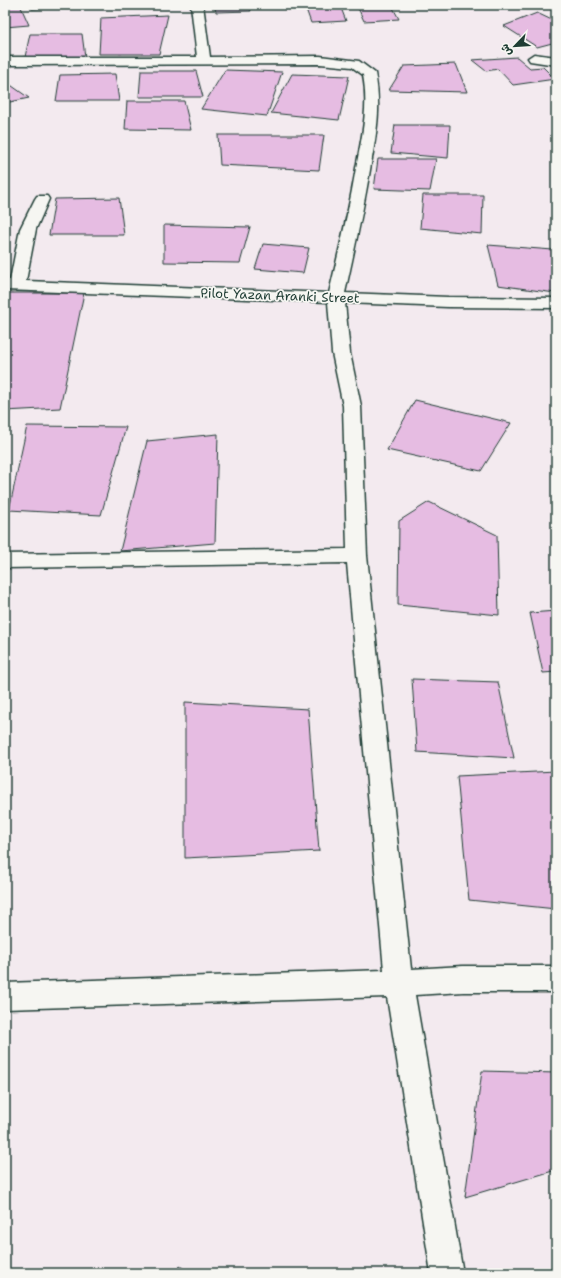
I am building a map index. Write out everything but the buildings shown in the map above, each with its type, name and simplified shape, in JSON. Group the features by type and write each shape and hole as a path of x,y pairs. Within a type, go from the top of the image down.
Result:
{"street":[{"path":"197,5 204,60"},
{"path":"534,58 556,61"},
{"path":"5,61 341,61 356,64 369,73 373,95 371,125 336,297 341,354 352,406 357,556 399,983 447,1273"},
{"path":"11,285 28,229 42,199"},
{"name":"Pilot Yazan Aranki Street","path":"11,285 448,302 556,303"},
{"path":"5,561 357,556"},
{"path":"5,996 463,980 556,979"}]}
